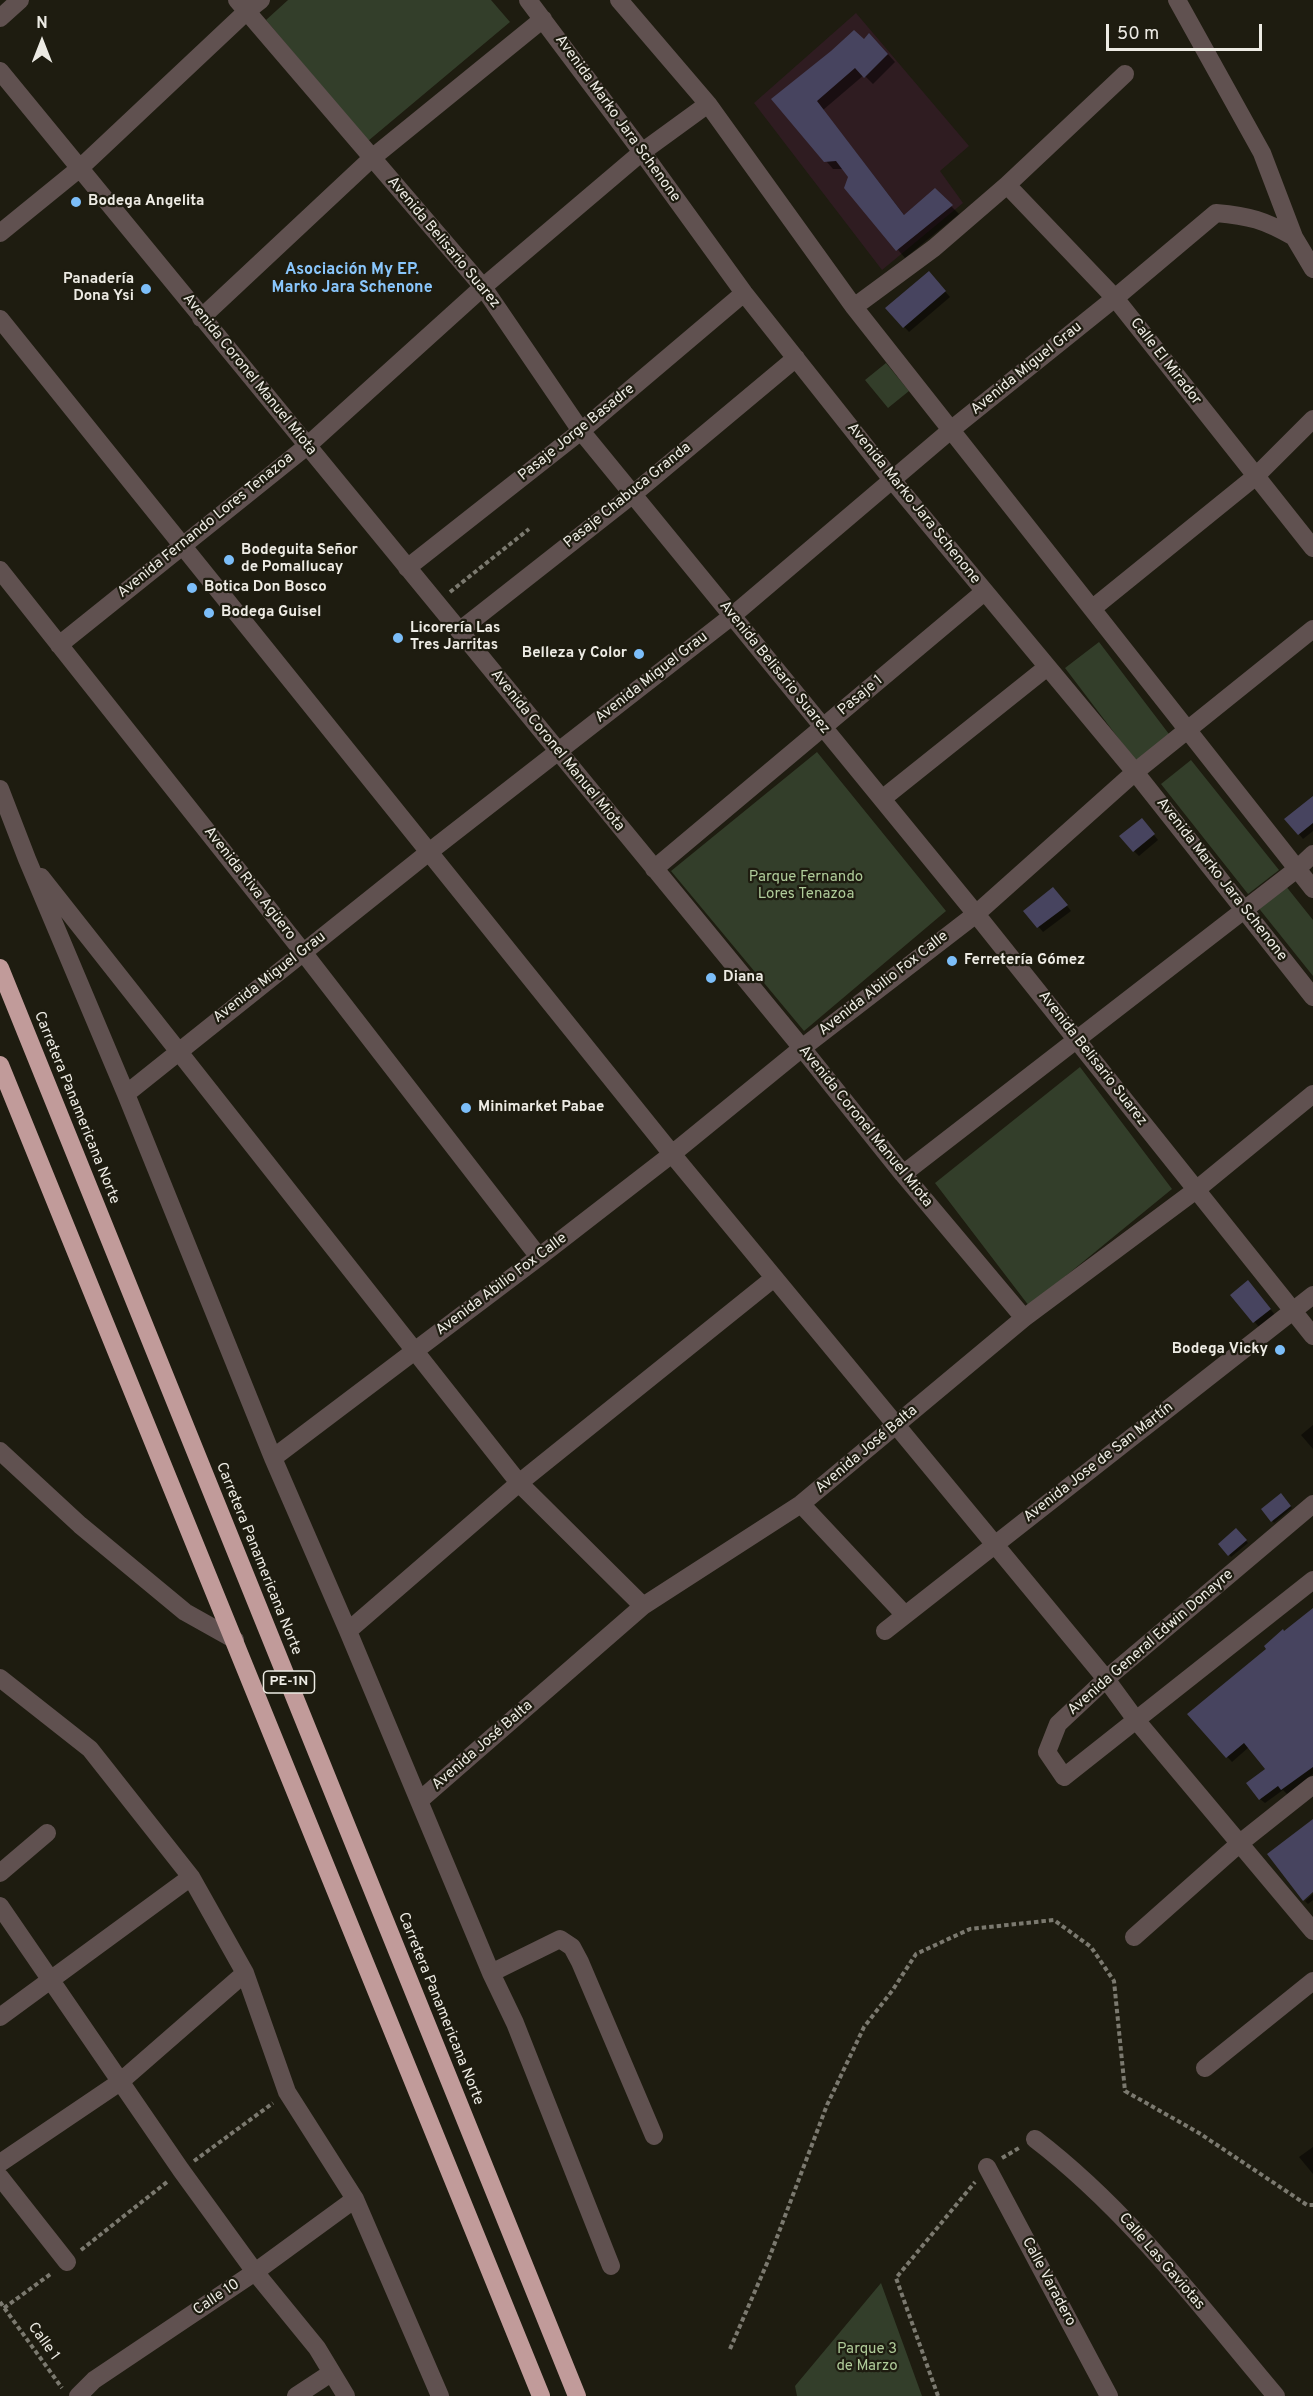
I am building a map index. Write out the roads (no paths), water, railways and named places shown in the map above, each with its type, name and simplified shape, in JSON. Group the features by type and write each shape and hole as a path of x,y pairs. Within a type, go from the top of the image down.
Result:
{"highway":[{"name":"Carretera Panamericana Norte","path":"0,968 577,2396"},
{"name":"PE-1N","path":"0,1065 541,2396"}],"street":[{"path":"0,18 20,0"},
{"name":"Avenida Marko Jara Schenone","path":"528,0 744,293 893,481 1046,668 1135,772 1313,997"},
{"path":"619,0 708,104 854,307 1313,889"},
{"path":"1178,0 1262,153 1294,237 1313,269"},
{"path":"0,233 80,168 248,4"},
{"name":"Avenida Belisario Suarez","path":"248,4 372,158 483,287 581,432 976,914 1313,1336"},
{"path":"201,318 372,158 543,19"},
{"name":"Avenida Coronel Manuel Miota","path":"0,71 903,1174 1024,1318"},
{"path":"854,307 934,248 1007,185 1125,74"},
{"name":"Avenida Fernando Lores Tenazoa","path":"59,645 307,446 483,287 642,152 708,104"},
{"name":"Calle El Mirador","path":"1007,185 1115,298 1313,548"},
{"name":"Avenida Miguel Grau","path":"126,1094 429,852 732,616 952,429 1115,298 1216,213 1247,216 1266,221 1294,237"},
{"name":"Pasaje Jorge Basadre","path":"407,568 581,432 744,293"},
{"path":"0,319 672,1154 1106,1679 1136,1720 1313,1931"},
{"name":"Pasaje Chabuca Granda","path":"459,631 632,495 796,358"},
{"path":"1093,608 1256,476 1313,419"},
{"name":"Avenida Riva Agüero","path":"0,570 303,952 539,1257"},
{"name":"Pasaje 1","path":"654,868 984,592"},
{"name":"Avenida Abilio Fox Calle","path":"273,1458 539,1257 672,1154 802,1048 976,914 1135,772 1313,629"},
{"path":"882,799 1046,668"},
{"path":"0,789 273,1458 491,1972 515,2023 611,2266"},
{"path":"903,1174 1297,869 1313,854"},
{"path":"27,859 519,1483 642,1606"},
{"name":"Avenida José Balta","path":"419,1802 642,1606 801,1504 1024,1318 1196,1190 1313,1094"},
{"path":"348,1631 519,1483 774,1278"},
{"name":"Avenida Jose de San Martín","path":"885,1631 1313,1295"},
{"path":"0,1451 80,1525 185,1611 235,1640"},
{"path":"801,1504 905,1615"},
{"name":"Avenida General Edwin Donayre","path":"1313,1504 1106,1679 1058,1724 1047,1752 1064,1777 1313,1580"},
{"path":"0,1678 90,1749 191,1876 244,1973 287,2092 355,2199 440,2396"},
{"path":"1134,1937 1240,1843 1313,1785"},
{"path":"0,1874 47,1833"},
{"path":"0,2017 191,1876"},
{"path":"0,1906 181,2170 255,2272 317,2348 346,2396"},
{"path":"491,1972 560,1939 572,1947 654,2136"},
{"path":"0,2163 120,2082 244,1973"},
{"path":"1205,2068 1313,1981"},
{"name":"Calle Las Gaviotas","path":"1035,2139 1072,2167 1125,2218 1276,2396"},
{"name":"Calle Varadero","path":"987,2167 1105,2395"},
{"path":"0,2177 67,2262"},
{"name":"Calle 10","path":"78,2396 94,2380 255,2272 355,2199"},
{"path":"296,2396 331,2373"}],"place":[{"name":"Bodega Angelita","path":"76,202"},
{"name":"Panadería Dona Ysi","path":"146,289"},
{"name":"Bodeguita Señor de Pomallucay","path":"229,560"},
{"name":"Botica Don Bosco","path":"192,588"},
{"name":"Bodega Guisel","path":"209,613"},
{"name":"Licorería Las Tres Jarritas","path":"398,638"},
{"name":"Belleza y Color","path":"639,654"},
{"name":"Ferretería Gómez","path":"952,961"},
{"name":"Diana","path":"711,978"},
{"name":"Minimarket Pabae","path":"466,1108"},
{"name":"Bodega Vicky","path":"1280,1350"}],"district":[{"name":"Asociación My EP. Marko Jara Schenone","path":"352,280"}],"park label":[{"name":"Parque Fernando Lores Tenazoa","path":"806,886"},
{"name":"Parque 3 de Marzo","path":"867,2358"}]}
